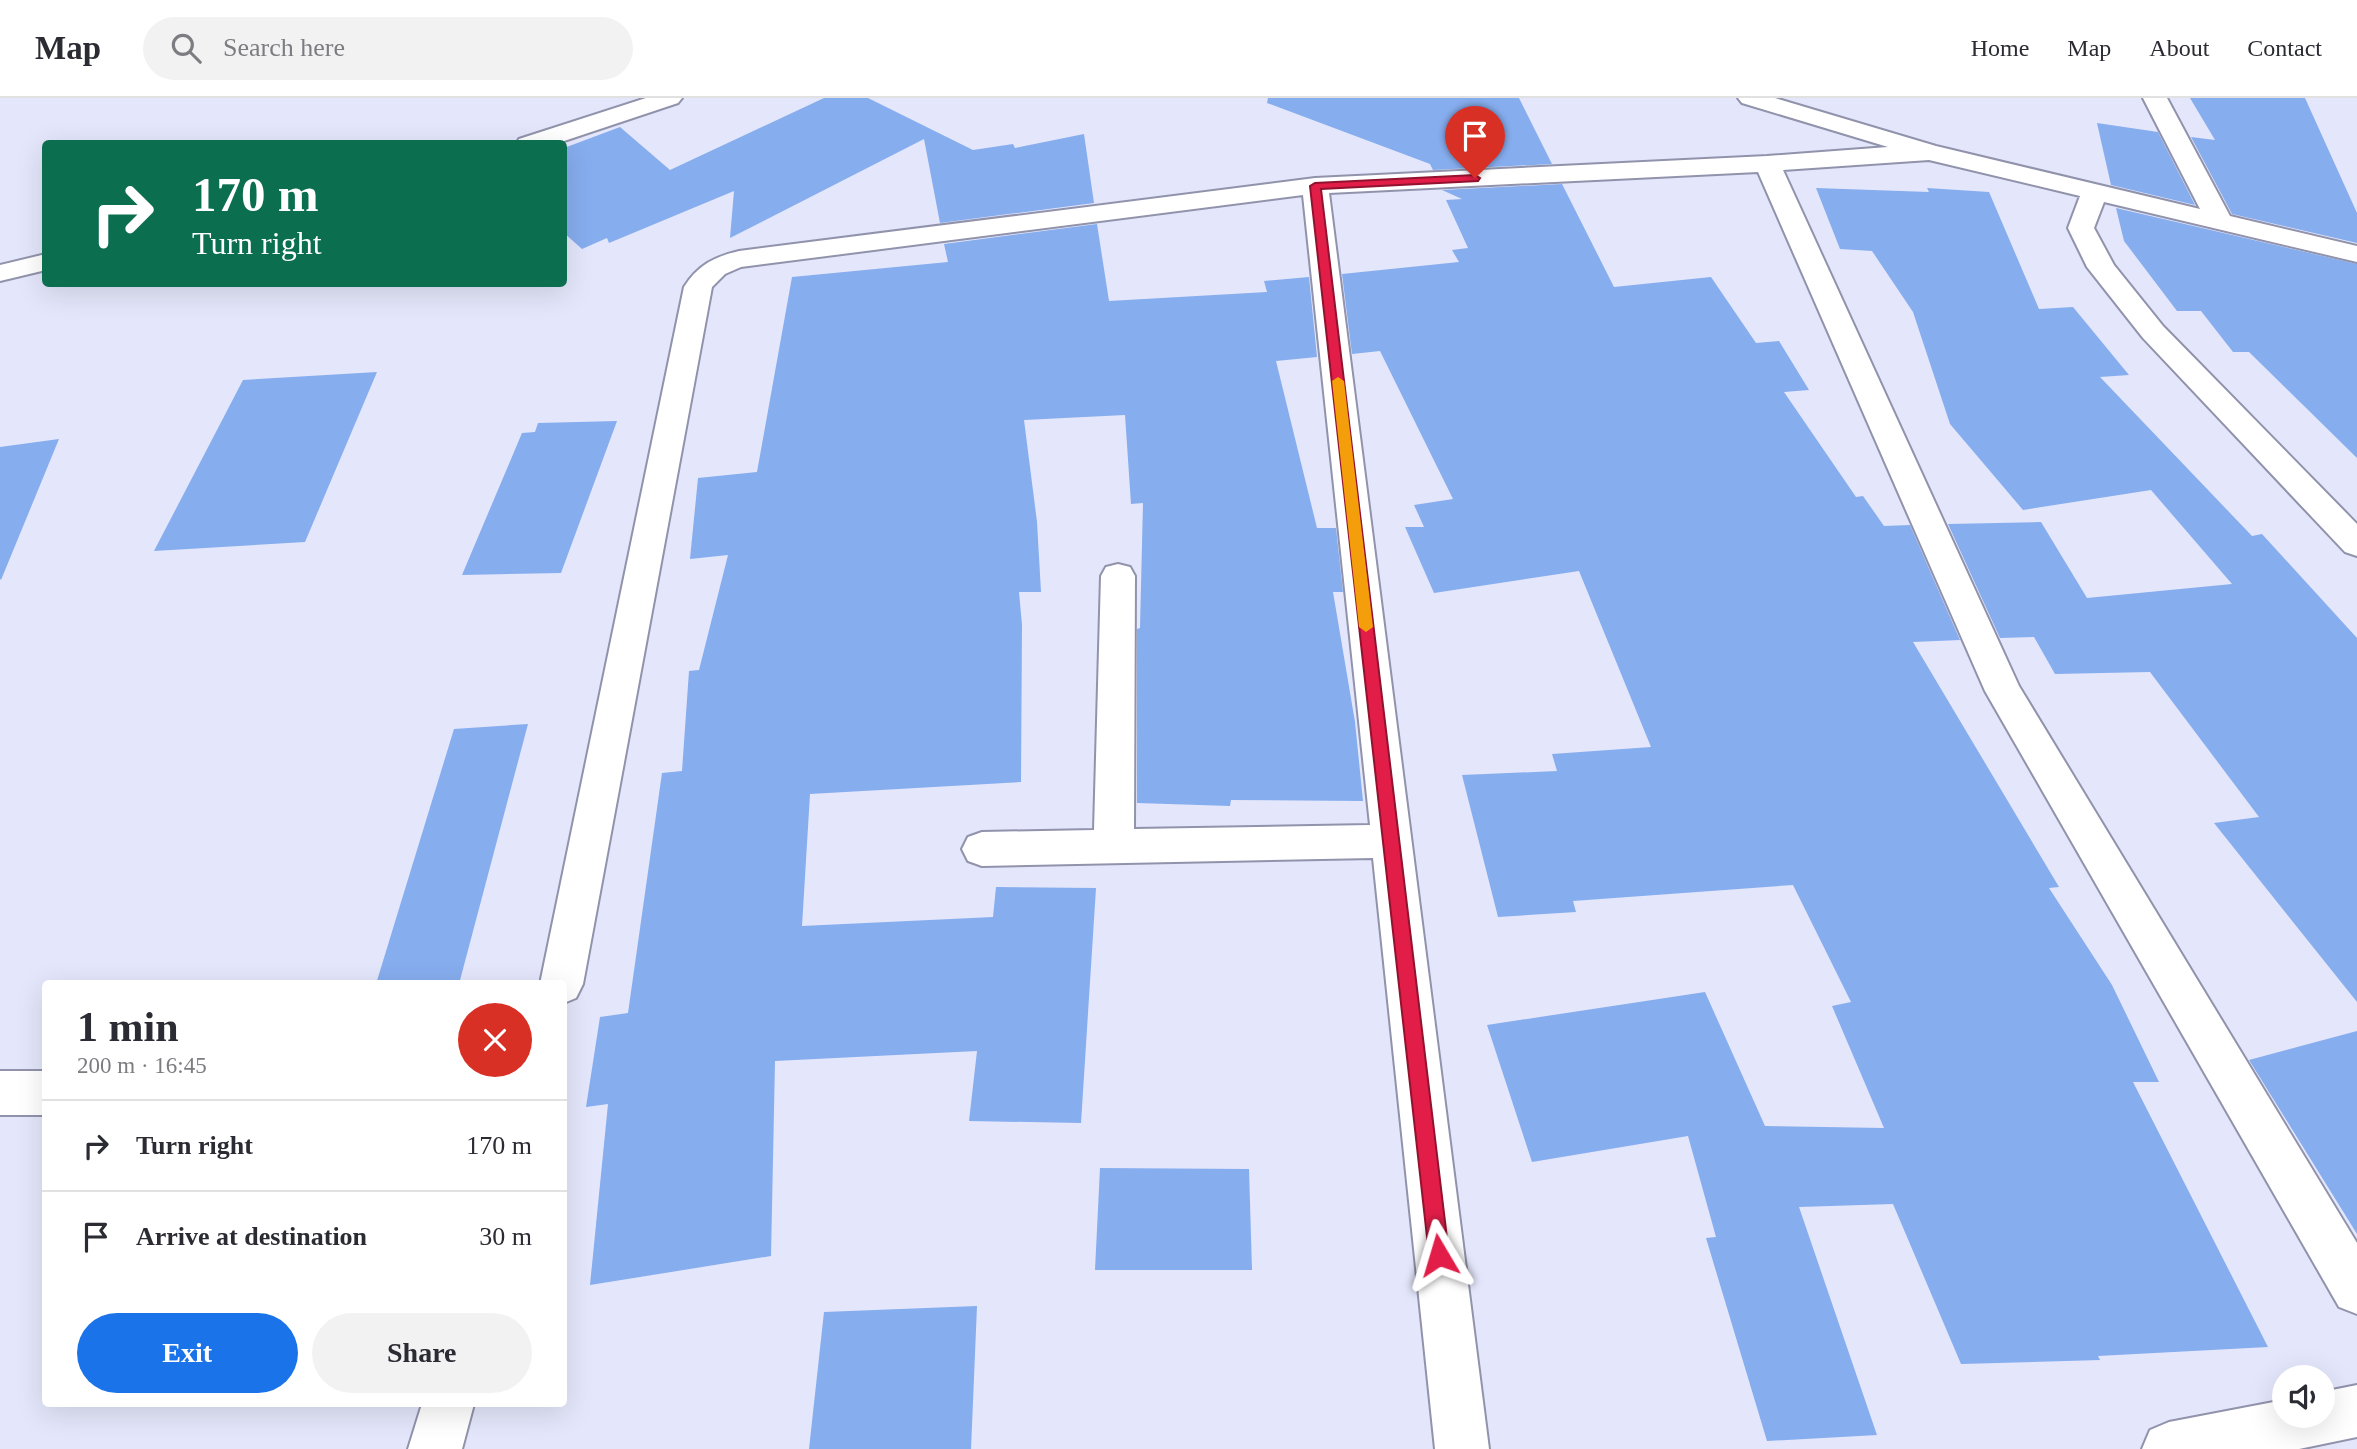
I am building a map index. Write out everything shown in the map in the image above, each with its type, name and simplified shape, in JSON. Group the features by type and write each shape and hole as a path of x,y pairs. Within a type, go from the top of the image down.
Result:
{"street":[{"path":"540,140 670,98"},
{"path":"1750,98 1929,152 2357,254"},
{"path":"2155,98 2219,220"},
{"path":"562,980 698,287 705,274 719,264 739,259 1315,186 1767,164 1929,152"},
{"path":"1767,164 2003,691 2357,1289"},
{"path":"1315,186 1462,1449"},
{"path":"2094,193 2081,228 2101,267 2153,332 2357,544"},
{"path":"0,273 42,263"},
{"path":"1114,847 1118,576"},
{"path":"982,849 1391,841"},
{"path":"0,1093 42,1093"},
{"path":"435,1449 447,1407"},
{"path":"2169,1449 2357,1411"}],"building":[{"path":"824,98 868,98 973,150 1013,144 1015,148 1084,134 1094,203 940,223 924,139 730,238 734,191 609,243 607,238 582,249 567,236 567,147 620,127 670,170"},
{"path":"1268,98 1519,98 1552,164 1433,170 1430,164 1267,103"},
{"path":"2190,98 2305,98 2357,213 2357,243 2232,214 2191,137 2215,140"},
{"path":"2097,123 2158,132 2195,205 2111,185"},
{"path":"1562,184 1614,287 1711,277 1756,343 1779,341 1809,390 1784,392 1856,497 1863,496 1884,526 1910,525 1960,640 1913,642 2059,887 2049,888 2112,985 2159,1082 2133,1082 2268,1347 2098,1356 2100,1360 1961,1364 1893,1204 1799,1207 1877,1435 1767,1441 1706,1238 1716,1237 1688,1136 1532,1162 1487,1025 1705,992 1765,1126 1884,1128 1832,1006 1851,1002 1793,885 1573,901 1576,912 1498,917 1462,775 1557,771 1552,754 1651,747 1579,571 1434,593 1405,527 1424,527 1414,505 1453,499 1380,351 1352,354 1342,274 1459,262 1452,250 1468,248 1446,200 1462,199 1442,190"},
{"path":"1816,188 1929,192 1927,188 1989,192 2039,309 2073,307 2129,375 2100,377 2252,536 2262,534 2357,638 2357,1002 2214,823 2259,817 2150,672 2055,674 2034,637 2000,638 1948,524 2041,522 2087,598 2232,584 2151,490 2023,510 1950,424 1913,312 1872,251 1840,249"},
{"path":"2116,208 2357,264 2357,458 2249,352 2233,352 2201,311 2177,311 2124,241"},
{"path":"1097,224 1109,301 1267,292 1264,281 1309,277 1317,357 1276,361 1317,528 1336,528 1343,592 1333,592 1355,722 1363,801 1231,800 1230,806 1137,803 1137,629 1140,628 1143,503 1131,504 1125,415 1024,420 1037,522 1041,592 1019,592 1022,625 1021,782 810,794 802,926 993,917 996,887 1096,888 1081,1123 969,1121 977,1051 775,1061 771,1256 590,1285 608,1104 586,1107 600,1017 628,1013 662,773 682,771 689,671 699,670 728,555 690,559 698,478 757,472 792,277 948,262 944,244"},
{"path":"377,372 305,542 154,551 243,380"},
{"path":"617,421 561,573 462,575 522,433 535,432 538,423"},
{"path":"59,439 1,580 0,447"},
{"path":"528,724 460,980 377,980 454,729"},
{"path":"2357,1031 2357,1234 2249,1060"},
{"path":"1100,1168 1249,1169 1252,1270 1095,1270"},
{"path":"977,1306 971,1449 809,1449 824,1312"}],"slow traffic":[{"path":"1338,381 1366,627"}],"route":[{"path":"1439,1255 1315,186 1475,178"}]}
